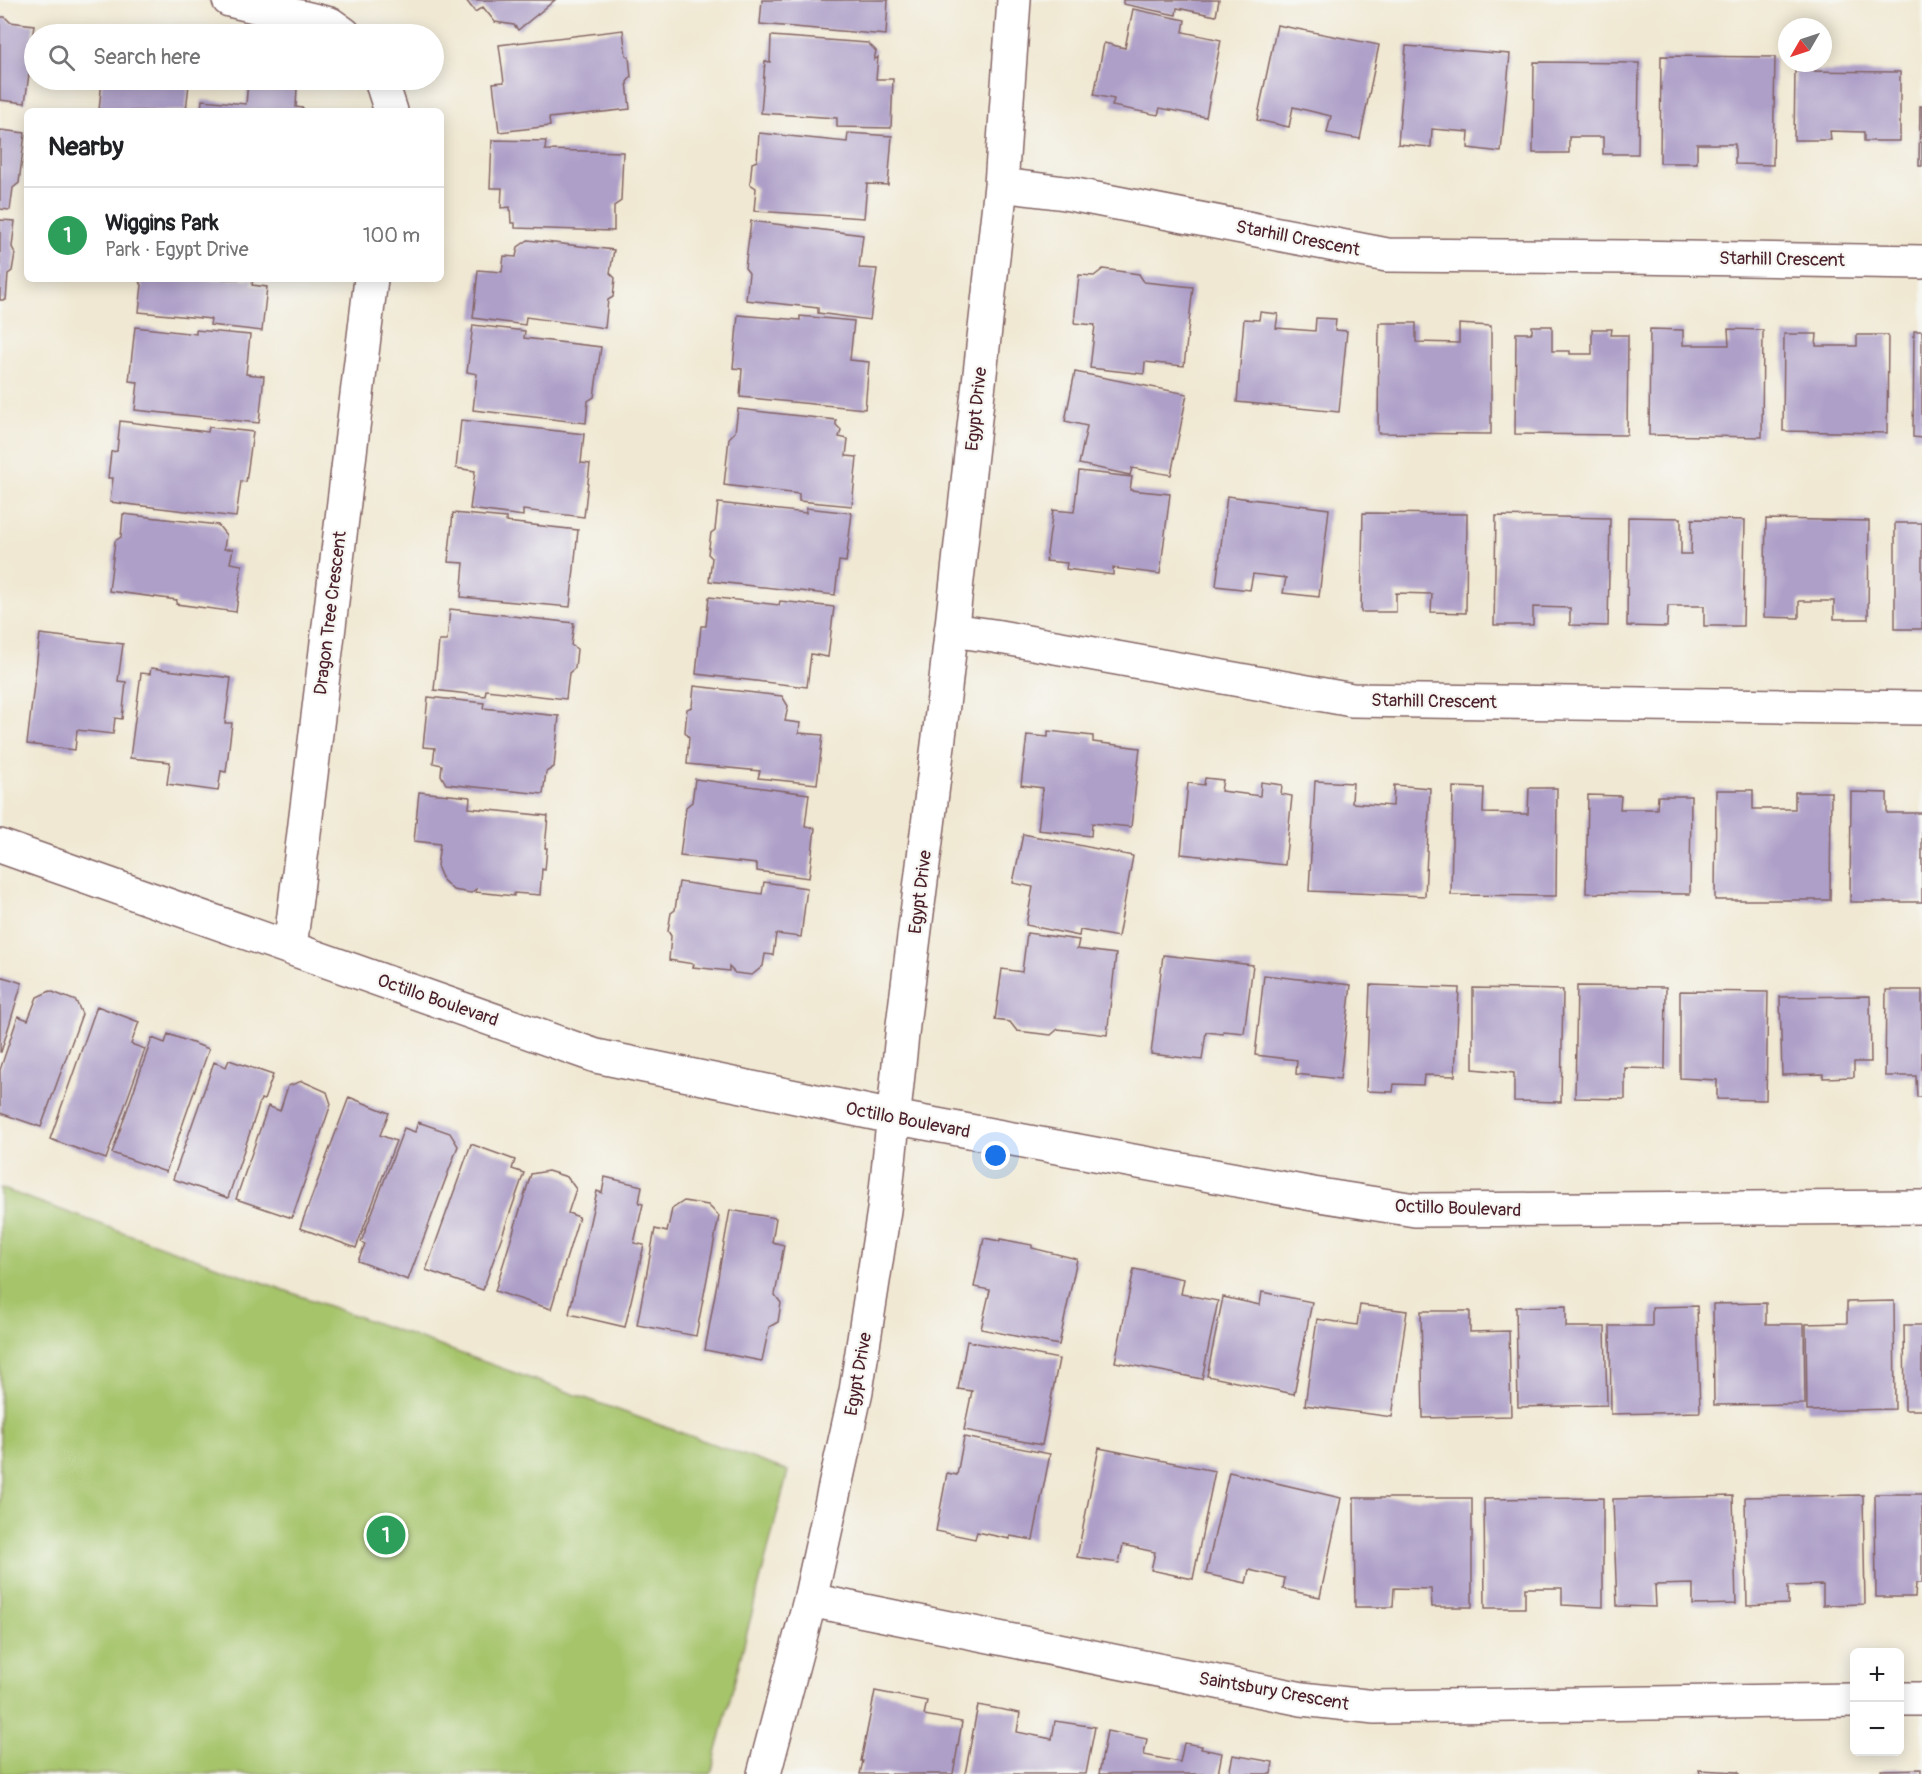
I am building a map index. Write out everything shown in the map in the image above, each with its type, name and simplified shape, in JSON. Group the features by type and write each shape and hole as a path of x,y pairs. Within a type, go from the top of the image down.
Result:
{"street":[{"path":"229,0 330,24"},
{"name":"Egypt Drive","path":"764,1774 810,1600 856,1391 884,1210 903,1024 951,630 1001,185 1014,0"},
{"path":"384,90 390,108"},
{"name":"Starhill Crescent","path":"1001,185 1065,193 1387,255 1631,256 1922,262"},
{"name":"Dragon Tree Crescent","path":"290,948 370,282"},
{"name":"Starhill Crescent","path":"951,630 1352,700 1922,708"},
{"name":"Octillo Boulevard","path":"0,846 596,1056 894,1117 1313,1194 1415,1210 1922,1207"},
{"name":"Saintsbury Crescent","path":"810,1600 1302,1699 1375,1707 1850,1700"},
{"path":"1904,1700 1922,1699"}],"green space":[{"path":"0,1188 788,1471 711,1774 0,1774"}],"building":[{"path":"466,0 555,0 518,30 514,25 495,22 483,7 475,12"},
{"path":"762,0 888,0 886,35 760,24"},
{"path":"1123,0 1219,0 1216,16 1177,8 1176,15 1123,4"},
{"path":"1133,9 1185,20 1183,32 1221,40 1206,117 1160,108 1158,115 1112,106 1114,99 1094,95 1104,43 1125,48"},
{"path":"0,17 5,17 10,22 26,24 24,24 24,90 27,90 25,103 0,100"},
{"path":"1277,25 1379,45 1360,139 1327,133 1331,116 1293,107 1289,127 1257,120"},
{"path":"623,30 631,77 627,82 630,109 549,118 550,126 499,132 493,83 504,82 499,45"},
{"path":"771,36 868,43 876,51 874,60 878,57 876,79 893,79 891,128 837,127 837,118 761,113 765,61 770,62"},
{"path":"1406,46 1510,54 1501,152 1468,148 1469,132 1432,129 1431,147 1398,144"},
{"path":"1661,56 1775,57 1773,165 1735,164 1735,144 1697,144 1697,163 1660,163"},
{"path":"1534,62 1639,63 1638,154 1603,154 1603,137 1569,137 1569,153 1533,153"},
{"path":"1795,72 1900,72 1900,141 1864,141 1864,132 1830,131 1831,140 1794,140"},
{"path":"101,90 188,90 186,108 99,108"},
{"path":"247,90 297,90 296,107 303,108 201,108 202,100 246,104"},
{"path":"1920,106 1922,106 1922,166 1919,166"},
{"path":"0,130 24,133 19,183 13,188 10,210 0,209"},
{"path":"759,133 847,142 848,133 892,136 888,185 867,184 864,218 754,211 756,188 750,184 752,163 757,161"},
{"path":"492,140 546,141 545,150 623,152 621,201 614,206 614,231 515,228 515,223 511,223 510,207 501,208 502,188 490,188"},
{"path":"0,220 15,221 12,247 15,253 12,271 8,274 6,300 0,300"},
{"path":"751,221 863,235 859,268 877,269 870,320 818,313 818,308 746,300 749,273 745,268"},
{"path":"528,240 614,250 610,273 615,278 613,297 608,300 605,328 526,317 525,325 473,318 478,270 502,272 504,256 516,257 518,247"},
{"path":"1103,269 1139,274 1144,282 1193,287 1184,366 1145,362 1144,374 1090,368 1095,325 1074,323 1079,275 1094,276"},
{"path":"140,282 252,282 252,285 267,287 262,331 210,325 211,319 139,312 142,285"},
{"path":"1260,312 1278,314 1276,328 1315,331 1316,318 1336,319 1335,330 1347,331 1339,412 1237,402 1244,319 1259,320"},
{"path":"738,315 800,320 800,316 854,321 850,360 869,362 865,409 740,397 742,369 733,368"},
{"path":"1379,323 1416,323 1416,342 1459,343 1459,324 1491,326 1491,434 1378,433"},
{"path":"473,325 525,331 524,338 601,347 594,397 588,401 586,423 473,410 477,374 467,372"},
{"path":"1532,326 1552,326 1552,351 1570,351 1570,354 1592,354 1592,329 1612,329 1611,335 1628,335 1627,435 1515,434 1516,333 1532,333"},
{"path":"135,327 196,334 196,330 250,335 246,374 264,376 259,423 135,410 138,382 129,381"},
{"path":"1650,329 1683,330 1683,345 1729,345 1728,329 1763,330 1762,437 1649,435"},
{"path":"1914,331 1922,331 1922,438 1913,437"},
{"path":"1784,334 1817,334 1816,346 1857,346 1857,335 1888,335 1887,433 1783,431"},
{"path":"1075,372 1187,394 1171,475 1132,468 1130,475 1079,464 1087,426 1065,421"},
{"path":"738,409 836,420 836,425 841,430 839,437 848,439 846,456 857,457 852,506 799,501 799,494 724,485 729,438 735,432"},
{"path":"461,420 584,434 581,463 590,464 584,517 523,510 523,516 470,509 475,471 456,468"},
{"path":"120,421 208,432 209,427 253,432 246,482 241,481 236,517 110,502 113,478 108,478 111,452 117,451"},
{"path":"1079,471 1132,477 1130,490 1170,494 1160,574 1113,568 1113,575 1066,569 1067,563 1046,561 1053,510 1074,512"},
{"path":"1227,496 1329,509 1319,597 1283,593 1286,578 1253,574 1250,590 1216,586"},
{"path":"718,503 806,513 806,508 852,513 846,562 839,561 835,595 709,581 712,558 708,554 711,533 715,530"},
{"path":"453,513 506,518 506,522 578,530 570,607 461,597 464,563 448,562"},
{"path":"1363,513 1467,514 1466,613 1431,612 1432,594 1396,593 1396,612 1361,612"},
{"path":"123,514 218,525 226,535 224,549 233,549 230,563 242,565 236,612 176,604 177,600 109,591 115,541 121,537"},
{"path":"1496,516 1610,518 1608,626 1570,625 1570,608 1533,607 1533,625 1494,625"},
{"path":"1628,517 1681,518 1681,554 1691,554 1692,519 1745,520 1743,626 1704,626 1704,606 1668,606 1667,627 1627,626"},
{"path":"1766,519 1869,521 1868,619 1834,619 1834,601 1799,601 1799,618 1764,617"},
{"path":"1895,523 1922,523 1922,629 1895,629"},
{"path":"709,597 779,605 780,601 834,607 828,657 811,654 807,687 696,674 701,626 706,626"},
{"path":"450,609 574,623 571,645 577,649 575,668 569,673 566,699 486,690 485,696 434,690 439,641 447,641"},
{"path":"40,634 123,644 118,681 126,682 122,719 115,718 113,734 77,730 75,750 27,744"},
{"path":"151,668 231,678 225,723 232,723 226,772 221,771 218,791 167,784 170,762 130,758 141,673 150,674"},
{"path":"694,686 782,696 788,706 785,721 800,723 799,733 823,735 817,784 758,778 760,771 687,764 689,737 685,732 687,709 692,707"},
{"path":"428,697 484,703 483,708 559,716 554,767 546,772 543,794 446,784 441,775 442,765 433,763 435,748 423,747"},
{"path":"1048,731 1093,736 1093,742 1140,748 1131,827 1092,823 1091,836 1038,830 1043,788 1021,785 1027,735 1048,737"},
{"path":"1205,778 1223,780 1221,791 1260,796 1261,782 1282,785 1281,794 1292,796 1285,865 1181,854 1188,783 1204,785"},
{"path":"695,779 809,794 805,826 815,828 809,878 757,871 757,864 680,856 686,807 692,802"},
{"path":"1315,781 1353,783 1352,803 1393,806 1394,785 1430,788 1425,896 1309,891"},
{"path":"1453,787 1484,788 1483,813 1528,814 1529,788 1557,788 1556,896 1451,895"},
{"path":"1716,790 1753,790 1753,809 1795,809 1795,792 1831,792 1830,900 1715,900"},
{"path":"419,792 470,797 469,808 548,816 545,870 542,869 540,895 514,893 514,896 476,892 476,889 471,893 453,890 443,880 437,866 440,844 414,841"},
{"path":"1851,792 1887,793 1887,813 1922,813 1922,902 1850,902"},
{"path":"1588,795 1621,796 1620,809 1657,809 1658,796 1691,796 1690,894 1586,893"},
{"path":"1023,834 1133,856 1118,937 1080,930 1079,936 1026,925 1033,887 1013,883"},
{"path":"679,882 762,894 764,882 807,888 801,937 776,934 773,955 765,954 763,966 752,975 735,973 729,967 729,971 693,967 694,964 669,960 671,936 668,931 671,913 675,910"},
{"path":"1027,933 1079,940 1077,949 1116,954 1107,1035 1058,1029 1051,1035 1017,1031 1010,1022 995,1020 1002,969 1022,972"},
{"path":"1163,955 1253,965 1244,1033 1206,1032 1202,1060 1151,1054"},
{"path":"1264,975 1351,985 1340,1079 1296,1074 1297,1060 1255,1055"},
{"path":"0,976 22,983 1,1052 0,1052"},
{"path":"1370,985 1459,988 1455,1076 1424,1075 1423,1085 1394,1084 1393,1092 1366,1091"},
{"path":"1577,986 1666,987 1665,1069 1625,1068 1625,1099 1575,1098"},
{"path":"1473,988 1563,990 1561,1102 1514,1101 1514,1073 1473,1069"},
{"path":"1886,990 1922,990 1922,1097 1917,1097 1916,1076 1885,1076"},
{"path":"50,991 76,1001 82,1014 41,1127 0,1113 0,1070 18,1016 28,1020 37,997"},
{"path":"1680,991 1768,992 1766,1100 1717,1099 1717,1080 1680,1078"},
{"path":"1870,996 1871,1062 1854,1062 1854,1077 1823,1078 1823,1074 1782,1075 1780,997"},
{"path":"97,1006 139,1022 131,1044 145,1049 106,1159 50,1139"},
{"path":"168,1034 209,1049 166,1172 112,1153 152,1038 165,1043"},
{"path":"229,1060 273,1075 264,1100 261,1099 228,1198 173,1179 214,1062 226,1067"},
{"path":"302,1081 327,1092 331,1104 292,1218 236,1199 268,1106 280,1111 288,1086"},
{"path":"349,1097 389,1113 380,1135 396,1141 356,1248 300,1228"},
{"path":"418,1122 450,1133 458,1146 408,1280 358,1261 365,1244 361,1242 404,1128 415,1132"},
{"path":"471,1144 515,1160 512,1169 524,1173 483,1290 426,1270"},
{"path":"548,1171 567,1177 576,1189 568,1213 579,1217 551,1309 495,1291 531,1174"},
{"path":"605,1177 642,1186 639,1203 643,1204 634,1243 644,1245 625,1327 569,1314 597,1191 602,1193"},
{"path":"684,1201 708,1205 719,1216 696,1336 637,1325 655,1229 667,1232 672,1209"},
{"path":"730,1210 776,1218 772,1242 784,1245 775,1295 781,1303 778,1322 769,1327 762,1361 705,1350"},
{"path":"984,1238 1032,1245 1032,1248 1077,1259 1059,1345 981,1329 990,1290 974,1287"},
{"path":"1134,1269 1184,1279 1181,1294 1218,1301 1202,1379 1115,1362"},
{"path":"1262,1292 1312,1302 1294,1394 1207,1376 1223,1297 1260,1305"},
{"path":"1894,1301 1895,1409 1807,1411 1806,1324 1847,1323 1847,1302"},
{"path":"1766,1303 1766,1324 1804,1324 1805,1404 1714,1405 1713,1304"},
{"path":"1360,1305 1407,1311 1392,1417 1305,1405 1317,1319 1357,1325"},
{"path":"1566,1306 1566,1327 1605,1327 1607,1405 1518,1407 1516,1307"},
{"path":"1697,1306 1700,1412 1611,1414 1610,1326 1652,1326 1652,1307"},
{"path":"1421,1311 1470,1311 1470,1332 1509,1331 1511,1416 1423,1418"},
{"path":"1904,1325 1922,1325 1922,1410 1905,1410"},
{"path":"967,1341 1059,1359 1042,1445 964,1430 972,1391 958,1389"},
{"path":"964,1437 1050,1454 1033,1540 1010,1536 1010,1539 977,1532 975,1539 936,1531 947,1473 957,1475"},
{"path":"1099,1448 1215,1471 1193,1579 1151,1570 1155,1552 1123,1545 1119,1563 1077,1557"},
{"path":"1229,1472 1341,1498 1320,1597 1283,1589 1285,1578 1249,1570 1246,1583 1206,1574"},
{"path":"1875,1494 1922,1494 1922,1583 1916,1583 1915,1597 1876,1597"},
{"path":"1863,1495 1865,1604 1823,1605 1823,1585 1788,1586 1788,1604 1747,1606 1745,1497"},
{"path":"1733,1496 1736,1604 1693,1605 1693,1584 1655,1585 1656,1607 1617,1606 1613,1499"},
{"path":"1354,1498 1472,1498 1472,1607 1432,1607 1431,1589 1394,1588 1393,1607 1355,1607"},
{"path":"1603,1498 1603,1607 1562,1605 1562,1588 1525,1588 1525,1608 1485,1608 1484,1499"},
{"path":"875,1691 927,1701 924,1715 962,1722 953,1774 860,1774"},
{"path":"978,1705 1020,1713 1017,1732 1052,1739 1055,1721 1095,1727 1086,1774 965,1774"},
{"path":"1107,1731 1147,1739 1144,1755 1180,1762 1184,1743 1222,1753 1218,1774 1099,1774"},
{"path":"1233,1755 1273,1762 1271,1774 1229,1774"},
{"path":"1921,1769 1921,1774 1881,1774 1881,1770"},
{"path":"1699,1770 1738,1772 1739,1774 1700,1774"}],"place":[{"name":"Wiggins Park","path":"386,1535"}]}
